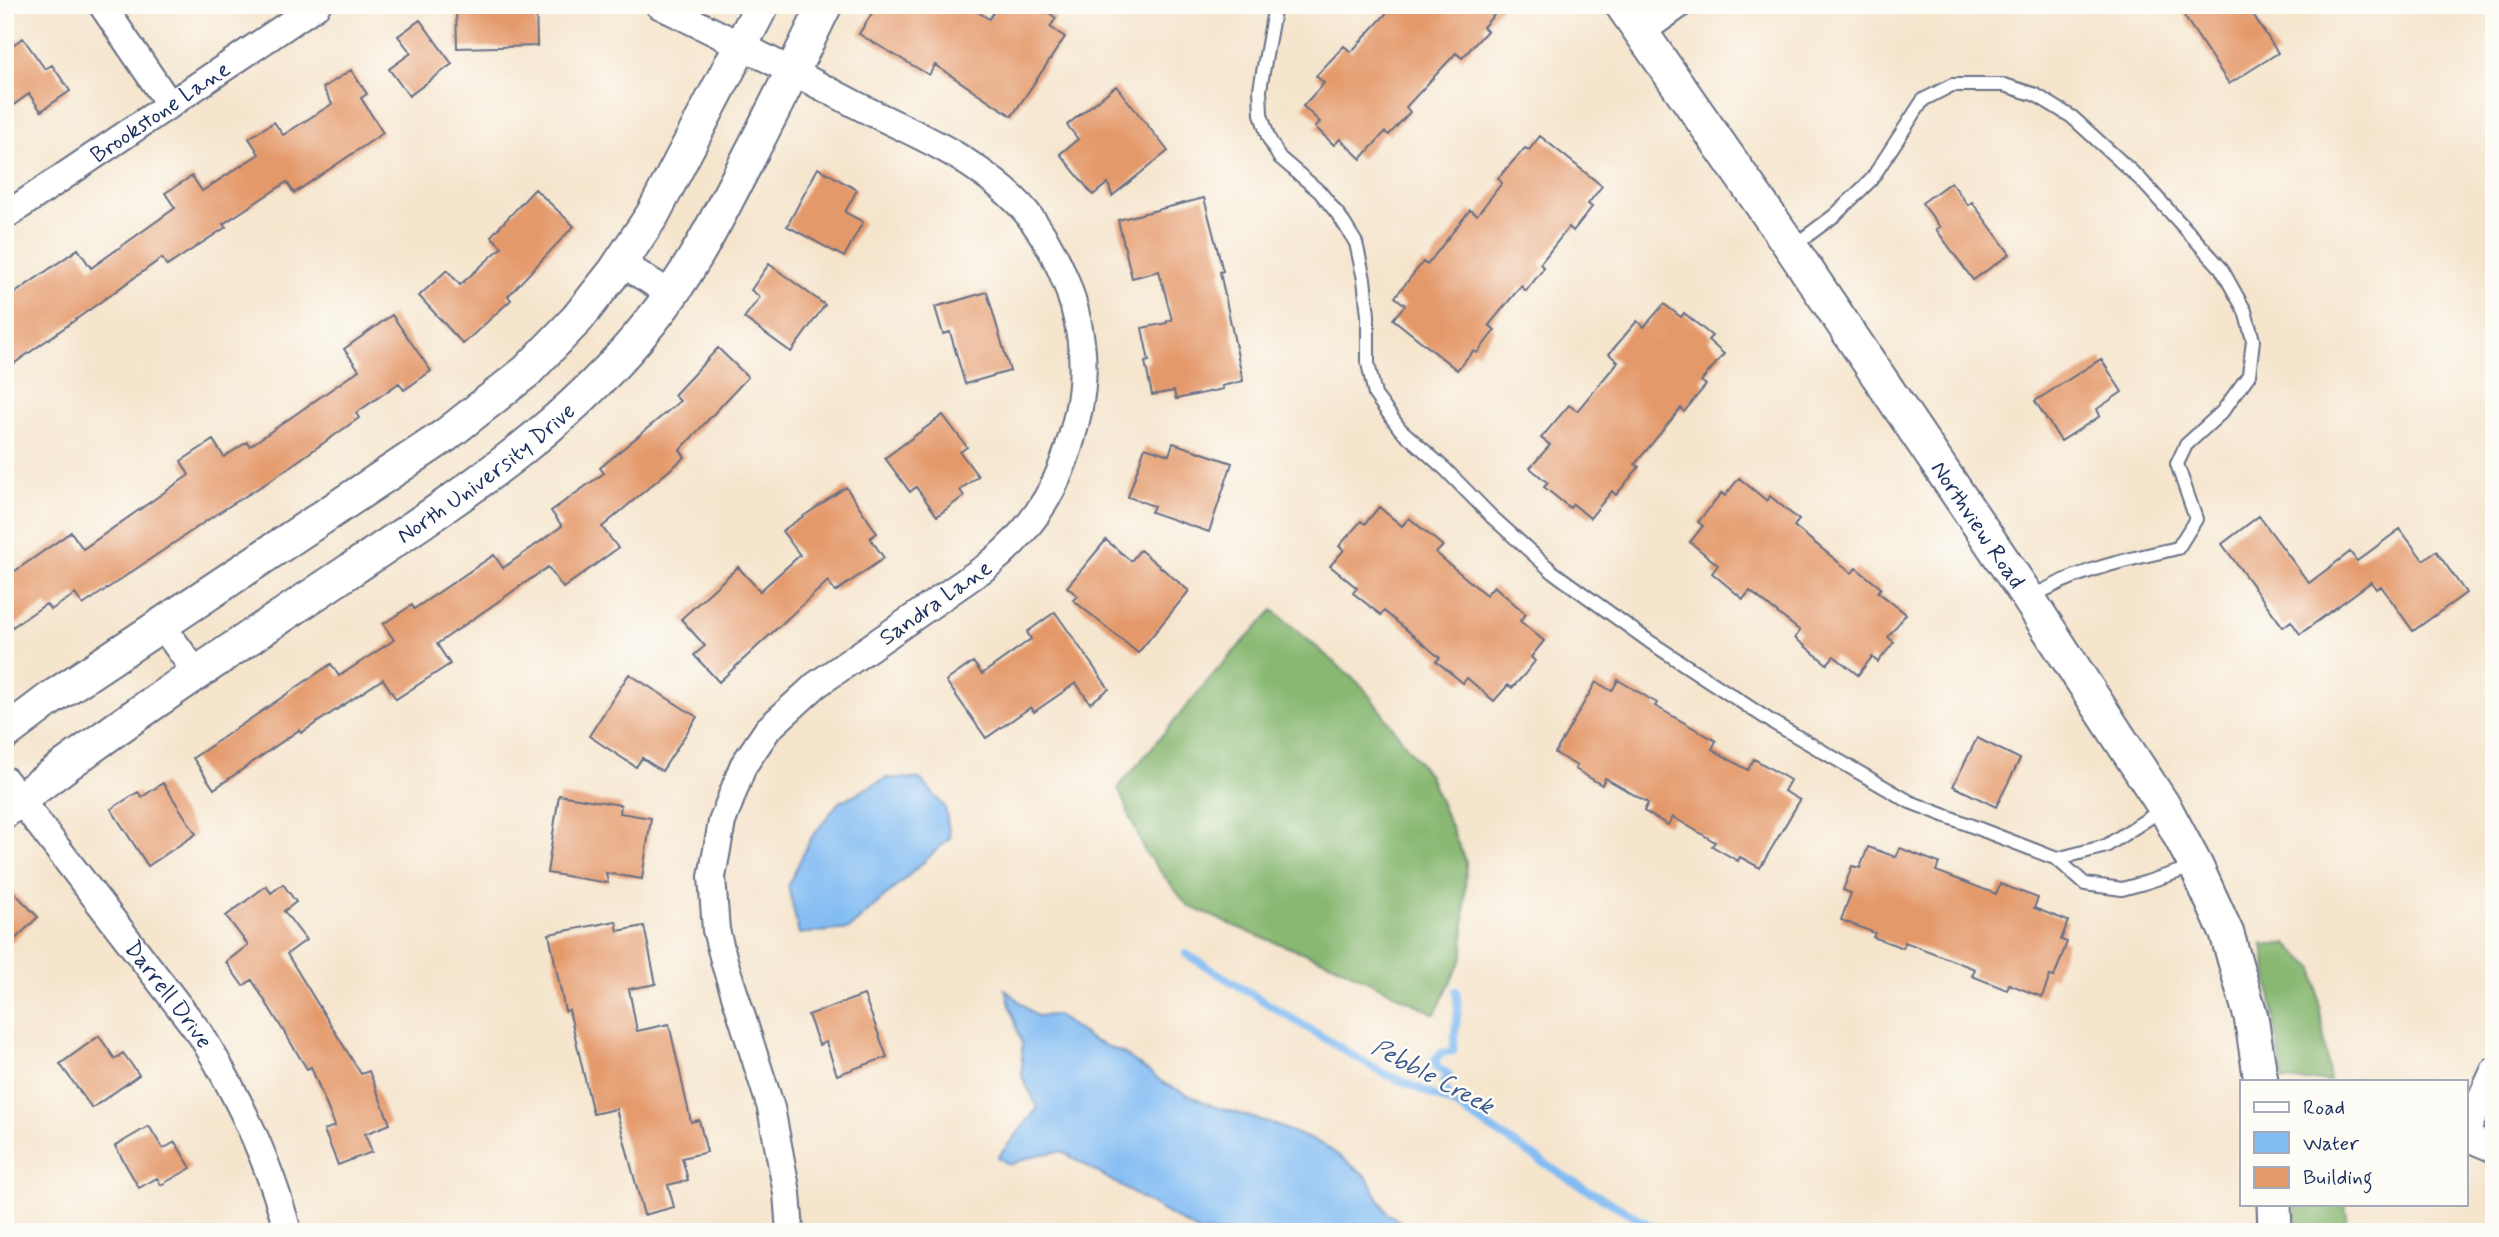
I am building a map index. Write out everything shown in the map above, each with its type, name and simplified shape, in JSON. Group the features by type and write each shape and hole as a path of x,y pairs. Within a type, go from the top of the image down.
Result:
{"street":[{"path":"102,5 170,105"},
{"name":"Brookstone Lane","path":"5,216 317,5"},
{"name":"Sandra Lane","path":"659,5 957,156 1006,192 1026,212 1061,271 1071,295 1083,350 1082,396 1071,447 1056,485 1033,522 986,568 816,685 768,729 743,766 730,797 722,822 712,877 714,911 725,964 771,1108 787,1193 790,1232"},
{"path":"5,733 50,699 446,435 527,371 577,319 621,262 653,214 762,5"},
{"name":"North University Drive","path":"10,797 65,765 444,508 522,451 590,392 653,320 702,247 825,5"},
{"path":"1631,19 1679,5"},
{"name":"Northview Road","path":"1631,19 1791,247 2029,599 2165,808 2196,866 2227,934 2251,1017 2261,1080"},
{"path":"621,262 671,294"},
{"path":"161,624 197,674"},
{"name":"Darrell Drive","path":"10,797 201,1035 227,1079 260,1146 288,1232"},
{"path":"2468,1128 2494,1071"},
{"path":"2468,1138 2494,1149"},
{"path":"2274,1206 2275,1232"}],"lane":[{"path":"1275,5 1260,89 1261,114 1268,137 1279,157 1320,192 1356,243 1364,279 1368,315 1368,363 1375,396 1400,429 1445,468 1492,516 1553,572 1650,642 1772,722 1910,802 2057,859 2085,884 2122,888 2196,866"},
{"path":"1791,247 1835,215 1871,180 1923,100 1952,85 2004,85 2036,95 2071,117 2141,180 2221,268 2245,311 2253,340 2249,375 2222,412 2186,445 2177,464 2196,519 2179,548 2102,565 2052,584 2029,599"},
{"path":"2057,859 2106,846 2165,808"}],"green space":[{"path":"1273,610 1362,686 1429,776 1466,862 1463,956 1435,1014 1334,964 1188,906 1145,852 1118,788 1218,669"},
{"path":"2263,944 2287,944 2314,968 2330,1080 2283,1080"},
{"path":"2296,1206 2345,1206 2349,1232 2297,1232"}],"water":[{"path":"887,778 920,779 945,807 950,838 849,929 799,934 788,885 811,838 839,802"},
{"path":"1005,989 1036,1016 1056,1015 1092,1040 1123,1053 1165,1084 1213,1106 1270,1123 1324,1145 1366,1176 1387,1213 1417,1232 1199,1232 1061,1151 1036,1155 1009,1165 998,1157 1038,1108 1022,1076 1022,1044"}],"building":[{"path":"456,5 536,5 537,46 457,48"},
{"path":"877,5 967,5 989,19 999,5 1038,5 1056,18 1050,27 1065,37 1012,116 935,65 929,75 859,34"},
{"path":"1394,5 1503,5 1483,27 1487,31 1462,58 1456,53 1406,107 1410,112 1389,135 1385,132 1361,159 1340,139 1334,145 1315,127 1320,122 1303,106 1324,83 1316,76 1344,46 1351,52"},
{"path":"2177,5 2247,5 2278,53 2229,84"},
{"path":"420,20 452,64 409,96 389,69 411,53 398,36"},
{"path":"23,38 45,69 52,65 70,91 41,111 29,94 5,111 5,50"},
{"path":"351,70 367,94 361,98 383,133 294,193 287,182 223,224 226,227 167,266 162,258 5,370 5,300 78,249 91,268 175,208 165,193 192,176 202,191 259,154 249,138 274,122 283,135 332,104 323,88"},
{"path":"1116,86 1168,151 1112,196 1108,183 1093,195 1060,154 1078,139 1067,125"},
{"path":"1540,136 1602,186 1588,204 1592,207 1573,231 1569,227 1540,264 1544,268 1526,291 1521,286 1489,325 1495,330 1477,353 1473,351 1457,370 1393,319 1405,305 1395,297 1423,262 1427,265 1470,210 1477,215 1502,183 1498,178 1525,148 1529,150"},
{"path":"818,168 857,190 845,212 863,222 844,257 787,226"},
{"path":"1951,182 1968,205 1972,202 2010,254 1973,280 1936,229 1940,227 1922,203"},
{"path":"535,189 574,226 508,296 511,300 463,344 419,296 447,270 460,285 502,247 491,236"},
{"path":"1204,198 1223,271 1220,272 1243,381 1222,386 1223,389 1176,399 1174,391 1152,395 1142,328 1172,320 1159,271 1132,278 1118,220"},
{"path":"769,264 825,305 791,352 744,318 760,297 751,290"},
{"path":"987,292 1010,371 965,384 950,332 943,334 935,307"},
{"path":"1664,304 1681,317 1684,313 1712,336 1708,340 1724,354 1701,381 1706,385 1684,412 1681,408 1635,464 1639,467 1616,495 1612,491 1590,518 1573,504 1570,508 1544,487 1548,483 1530,468 1550,445 1541,438 1569,405 1577,411 1618,362 1609,354 1637,321 1644,327"},
{"path":"392,315 431,371 404,390 399,383 356,413 359,418 268,482 83,605 75,594 51,610 46,604 5,632 5,578 71,532 83,549 189,475 181,461 213,440 224,457 247,442 250,446 359,370 344,349"},
{"path":"718,348 748,377 680,450 685,457 602,527 618,548 563,588 548,567 437,644 450,664 396,699 383,679 301,733 299,730 214,789 193,758 331,664 339,676 394,640 383,624 412,605 414,609 494,555 503,568 562,526 551,511 604,473 600,468 680,401 674,395"},
{"path":"2101,359 2122,392 2097,409 2100,416 2061,441 2035,401"},
{"path":"943,415 967,447 960,452 978,476 960,490 964,496 937,516 916,487 910,492 885,458"},
{"path":"1173,443 1232,463 1209,532 1151,512 1154,506 1128,497 1145,447 1169,455"},
{"path":"1739,478 1767,501 1770,496 1799,520 1794,526 1852,573 1856,568 1881,588 1878,592 1906,614 1888,637 1894,642 1878,662 1872,657 1858,675 1834,656 1827,664 1795,638 1800,631 1750,591 1743,599 1712,573 1718,565 1690,542 1703,526 1698,522 1722,493 1725,496"},
{"path":"846,487 877,533 870,538 884,558 835,592 828,581 719,682 694,655 705,646 681,619 738,567 760,591 800,555 782,531"},
{"path":"1379,507 1402,526 1409,518 1443,546 1436,553 1486,595 1494,586 1526,614 1520,621 1544,641 1531,657 1535,661 1524,675 1512,688 1508,685 1494,701 1467,678 1463,683 1436,661 1440,658 1384,611 1381,615 1353,593 1357,588 1330,566 1344,550 1339,546 1361,521 1365,524"},
{"path":"2259,516 2309,583 2350,552 2357,561 2400,529 2423,560 2436,551 2466,593 2413,631 2381,586 2376,589 2371,582 2300,634 2291,621 2283,627 2222,544"},
{"path":"1106,540 1131,561 1140,550 1189,591 1138,653 1073,600 1078,596 1067,587"},
{"path":"1055,612 1109,689 1090,703 1076,683 1034,712 1031,707 986,738 946,681 973,662 982,674 1031,639 1027,632"},
{"path":"629,674 697,717 662,771 642,758 636,767 589,736"},
{"path":"1618,680 1657,703 1655,706 1716,741 1712,749 1748,770 1754,759 1790,780 1784,791 1800,800 1760,868 1740,857 1738,861 1712,846 1715,842 1673,817 1668,825 1644,811 1648,803 1605,778 1602,785 1555,753 1596,682 1612,691"},
{"path":"1977,738 2020,759 1996,807 1953,786"},
{"path":"163,783 196,834 148,866 111,809 138,792 142,797"},
{"path":"559,795 621,805 620,813 651,818 642,879 606,873 608,883 547,873"},
{"path":"1868,847 1896,857 1900,848 1939,863 1936,871 1996,894 2000,884 2038,898 2034,908 2068,921 2061,940 2067,942 2054,977 2050,976 2042,997 2009,984 2007,990 1972,976 1975,969 1905,942 1903,948 1873,937 1875,933 1841,920 1851,893 1843,890 1852,866 1860,868"},
{"path":"5,883 38,917 5,949"},
{"path":"283,884 296,902 284,911 306,940 287,954 361,1074 369,1071 390,1124 365,1134 372,1152 338,1165 324,1130 335,1126 311,1067 307,1069 252,980 243,986 226,962 248,945 226,916 266,886 271,893"},
{"path":"616,921 618,931 644,926 656,984 629,989 637,1031 669,1024 691,1122 699,1120 707,1152 682,1158 688,1180 668,1185 674,1207 644,1215 616,1109 593,1114 569,1010 565,1011 549,934"},
{"path":"864,995 887,1057 837,1075 826,1042 819,1045 808,1015"},
{"path":"99,1036 115,1059 123,1053 139,1075 92,1108 60,1064"},
{"path":"149,1126 163,1149 175,1142 191,1168 161,1185 157,1178 139,1188 115,1146"}],"waterway":[{"name":"Pebble Creek","path":"1186,954 1377,1070 1453,1104 1572,1181 1662,1232"},
{"path":"1453,1104 1443,1083 1449,1074 1437,1068 1435,1059 1442,1053 1453,1051 1458,1008 1456,991"}]}
